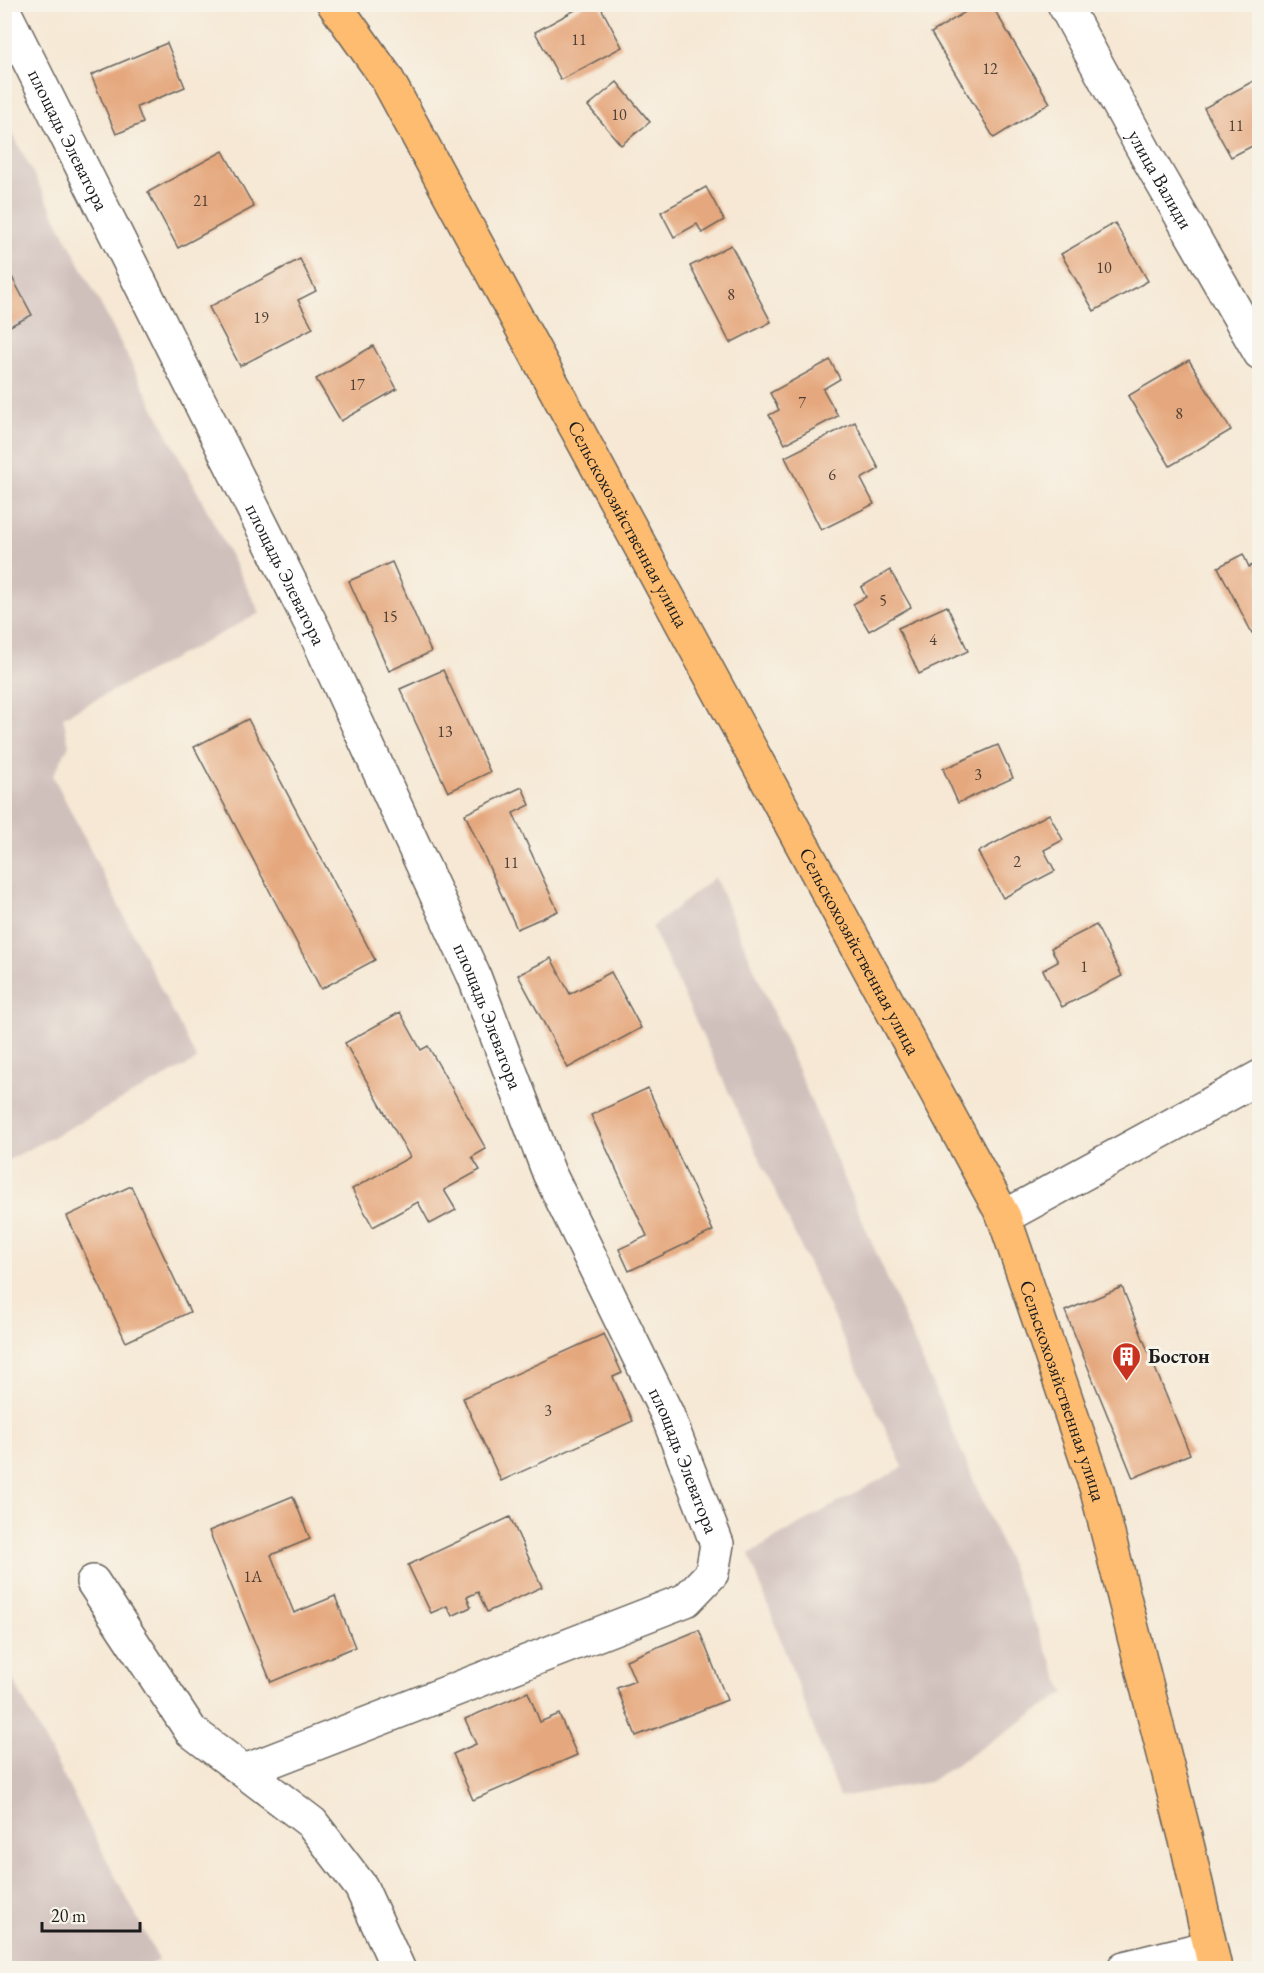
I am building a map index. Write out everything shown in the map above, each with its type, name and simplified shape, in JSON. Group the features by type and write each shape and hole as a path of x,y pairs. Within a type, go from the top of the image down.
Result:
{"main road":[{"name":"Сельскохозяйственная улица","path":"334,4 386,77 1004,1217 1096,1487 1188,1848 1212,1958"}],"street":[{"name":"улица Валиди","path":"1064,4 1148,158 1260,353"},
{"name":"площадь Элеватора","path":"4,11 319,641 474,975 549,1173 667,1414 717,1544 712,1573 686,1600 245,1772"},
{"path":"1004,1217 1260,1077"},
{"path":"93,1582 191,1731 312,1823 361,1887 398,1968"},
{"path":"1124,1968 1212,1958"}],"shaded area":[{"path":"4,117 260,613 63,717 69,745 53,776 197,1060 5,1162"},
{"path":"715,877 1065,1693 929,1782 839,1797 749,1554 903,1467 652,927"},
{"path":"4,1662 159,1960 143,1968 5,1968"}],"building":[{"path":"586,4 599,4 622,47 561,80 535,32"},
{"path":"978,4 991,4 1050,103 994,138 931,33"},
{"path":"167,43 185,87 137,107 143,123 116,134 91,75"},
{"path":"1257,79 1260,83 1260,142 1231,157 1204,108"},
{"path":"617,82 650,122 621,145 588,106"},
{"path":"223,151 254,207 178,248 148,192"},
{"path":"706,187 724,220 702,233 697,224 674,237 661,212"},
{"path":"1115,223 1148,281 1094,311 1061,254"},
{"path":"731,245 771,322 730,343 690,266"},
{"path":"300,259 316,291 298,300 313,328 240,366 209,307"},
{"path":"4,262 32,315 4,329"},
{"path":"373,346 397,389 341,421 316,379"},
{"path":"830,360 840,379 823,389 838,416 785,444 769,415 779,410 770,393"},
{"path":"1189,360 1231,430 1170,466 1128,396"},
{"path":"855,422 879,469 861,479 874,504 821,530 785,457"},
{"path":"1243,554 1249,567 1260,561 1260,629 1252,633 1218,567"},
{"path":"392,562 431,652 389,671 349,581"},
{"path":"890,570 911,607 869,631 853,604 866,597 861,587"},
{"path":"947,606 968,651 919,674 898,628"},
{"path":"443,670 490,772 448,792 400,689"},
{"path":"248,719 375,960 321,989 194,747"},
{"path":"998,745 1013,778 958,803 943,769"},
{"path":"522,787 530,805 513,813 558,911 517,929 465,814"},
{"path":"1049,814 1063,840 1044,850 1055,871 1003,898 978,852"},
{"path":"1096,925 1122,976 1062,1007 1043,970 1058,962 1051,948"},
{"path":"551,958 570,994 611,972 641,1028 568,1068 518,975"},
{"path":"400,1012 421,1050 428,1046 486,1149 472,1157 480,1170 444,1190 456,1210 430,1224 418,1202 373,1227 352,1189 410,1157 345,1043"},
{"path":"648,1088 713,1231 629,1271 619,1249 647,1236 591,1115"},
{"path":"131,1186 190,1312 126,1342 67,1216"},
{"name":"Бостон","path":"1122,1287 1190,1454 1133,1478 1065,1311"},
{"path":"604,1334 622,1373 613,1377 633,1421 501,1481 463,1398"},
{"path":"293,1496 310,1539 271,1555 294,1613 335,1596 355,1647 271,1682 209,1531"},
{"path":"510,1517 542,1587 487,1612 478,1592 467,1597 471,1607 452,1616 447,1606 431,1613 408,1565"},
{"path":"699,1630 727,1700 636,1736 617,1688 635,1681 626,1660"},
{"path":"528,1692 540,1722 559,1714 577,1755 473,1800 453,1754 476,1744 465,1719"}],"place":[{"name":"Бостон","path":"1127,1382"}]}
